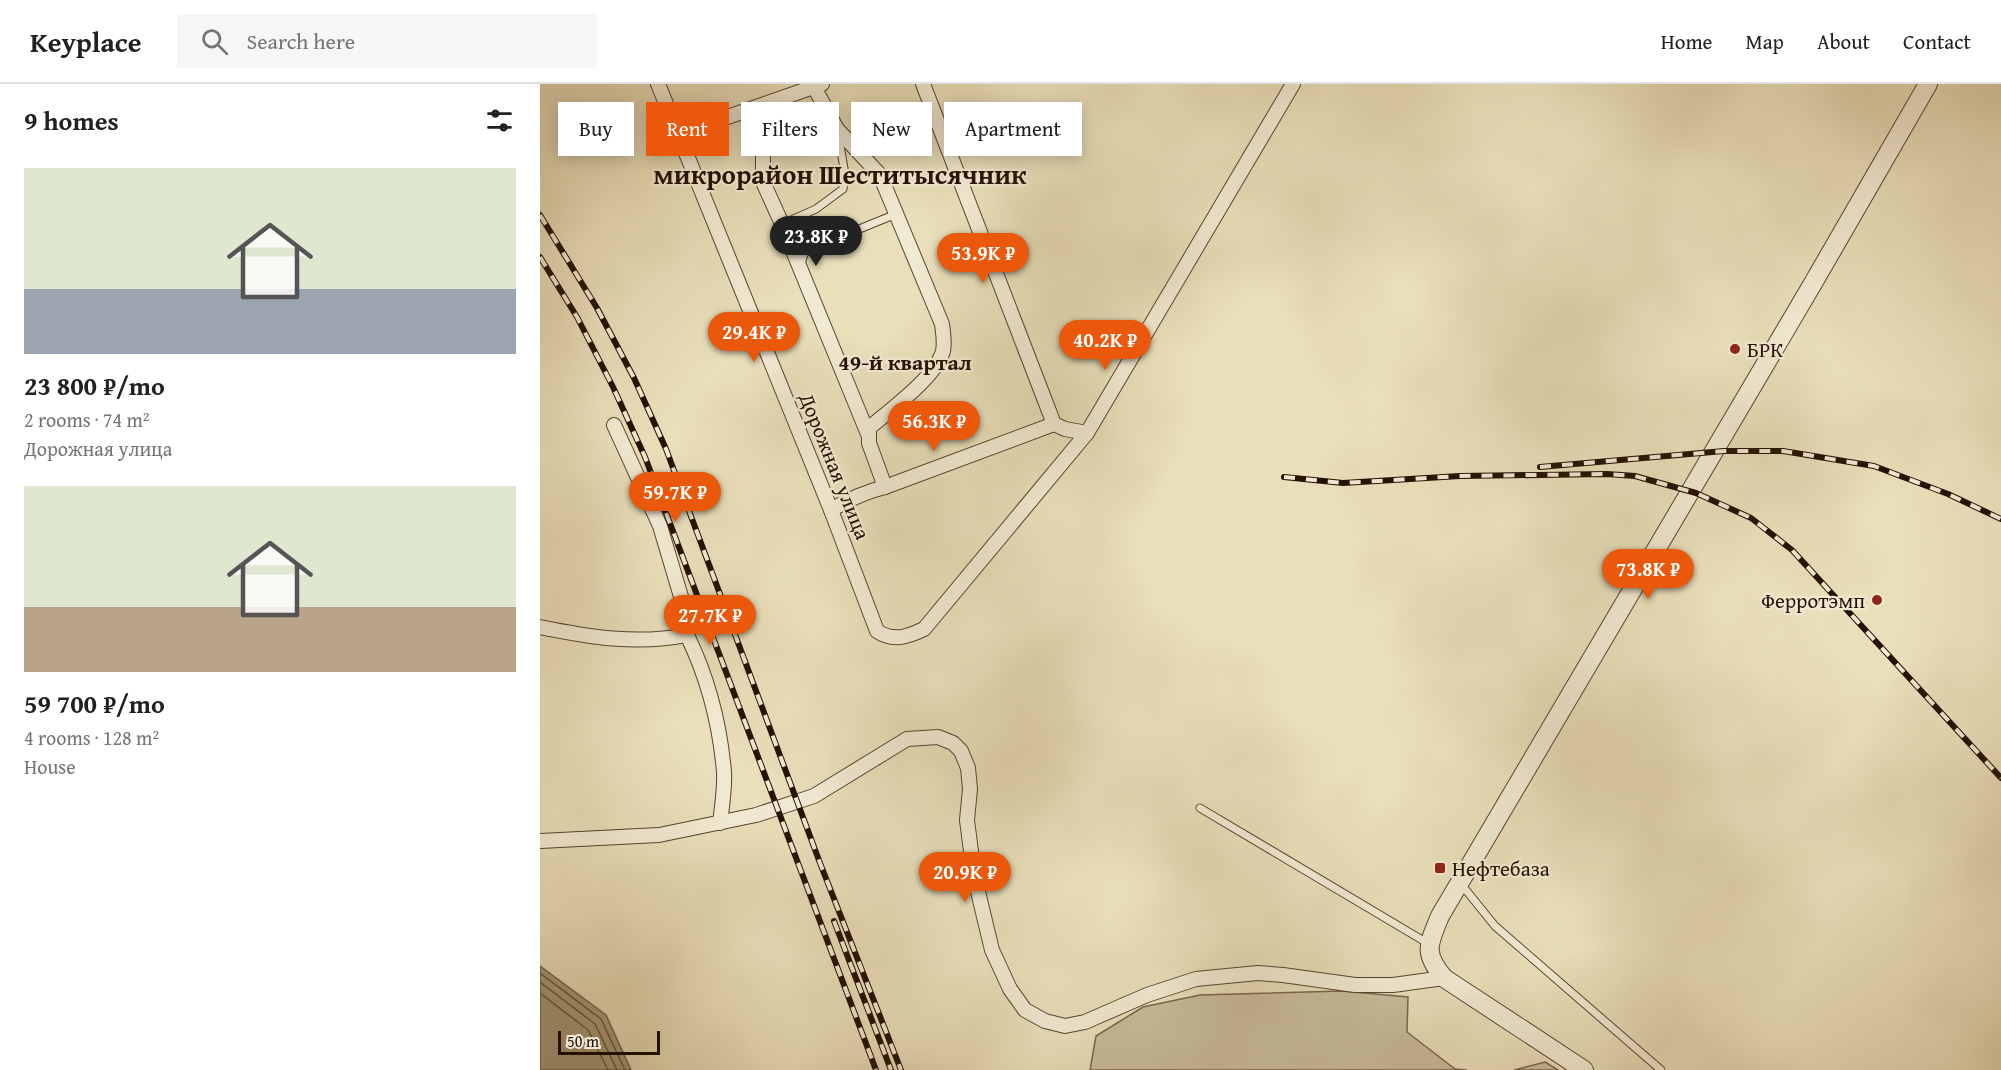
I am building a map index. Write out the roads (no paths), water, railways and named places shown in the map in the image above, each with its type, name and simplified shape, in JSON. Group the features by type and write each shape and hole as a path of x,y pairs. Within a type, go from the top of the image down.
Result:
{"street":[{"name":"Дорожная улица","path":"658,84 666,102"},
{"path":"924,84 1054,424 1065,429 1087,433 1293,84"},
{"path":"1584,1070 1444,978 1432,964 1429,944 1440,916 1928,84"},
{"path":"771,102 818,86 825,102"},
{"path":"839,131 880,175 942,324 943,349 940,360 921,383 869,428 869,443 885,487"},
{"name":"Дорожная улица","path":"688,156 831,510 877,631 893,639 909,636 924,629 1087,433"},
{"path":"763,156 763,182 868,434"},
{"path":"831,510 849,498 885,487 1054,424"},
{"path":"614,425 660,526 682,600 687,635 703,671 714,709 724,774 720,823"},
{"path":"540,627 595,638 628,640 687,635"},
{"path":"540,841 659,836 756,815 814,796 907,739 938,737 953,743 961,751 968,768 970,789 967,820 974,875 992,950 1010,989 1025,1010 1046,1021 1065,1026 1085,1022 1147,995 1196,979 1258,973 1355,985 1394,985 1444,978"}],"lane":[{"path":"782,224 816,209 843,189 845,174 839,140"},
{"path":"800,269 802,258 808,250 896,214"},
{"path":"1200,808 1429,944"},
{"path":"1460,882 1495,926 1661,1070"}],"water":[{"path":"540,966 606,1015 631,1070 540,1070"}],"railway":[{"path":"540,215 597,308 634,378 666,449 820,863 901,1070"},
{"path":"540,257 577,317 645,457 876,1070"},
{"path":"1540,467 1724,451 1783,451 1874,466 1948,494 2001,519"},
{"path":"1284,477 1343,483 1460,476 1607,474 1635,476 1696,493 1751,518 1792,550 2001,778"},
{"path":"834,921 891,1070"}],"place":[{"name":"БРК","path":"1735,349"},
{"name":"Ферротэмп","path":"1877,600"},
{"name":"Нефтебаза","path":"1440,868"}],"district":[{"name":"микрорайон Шеститысячник","path":"840,174"},
{"name":"49-й квартал","path":"905,362"}]}
